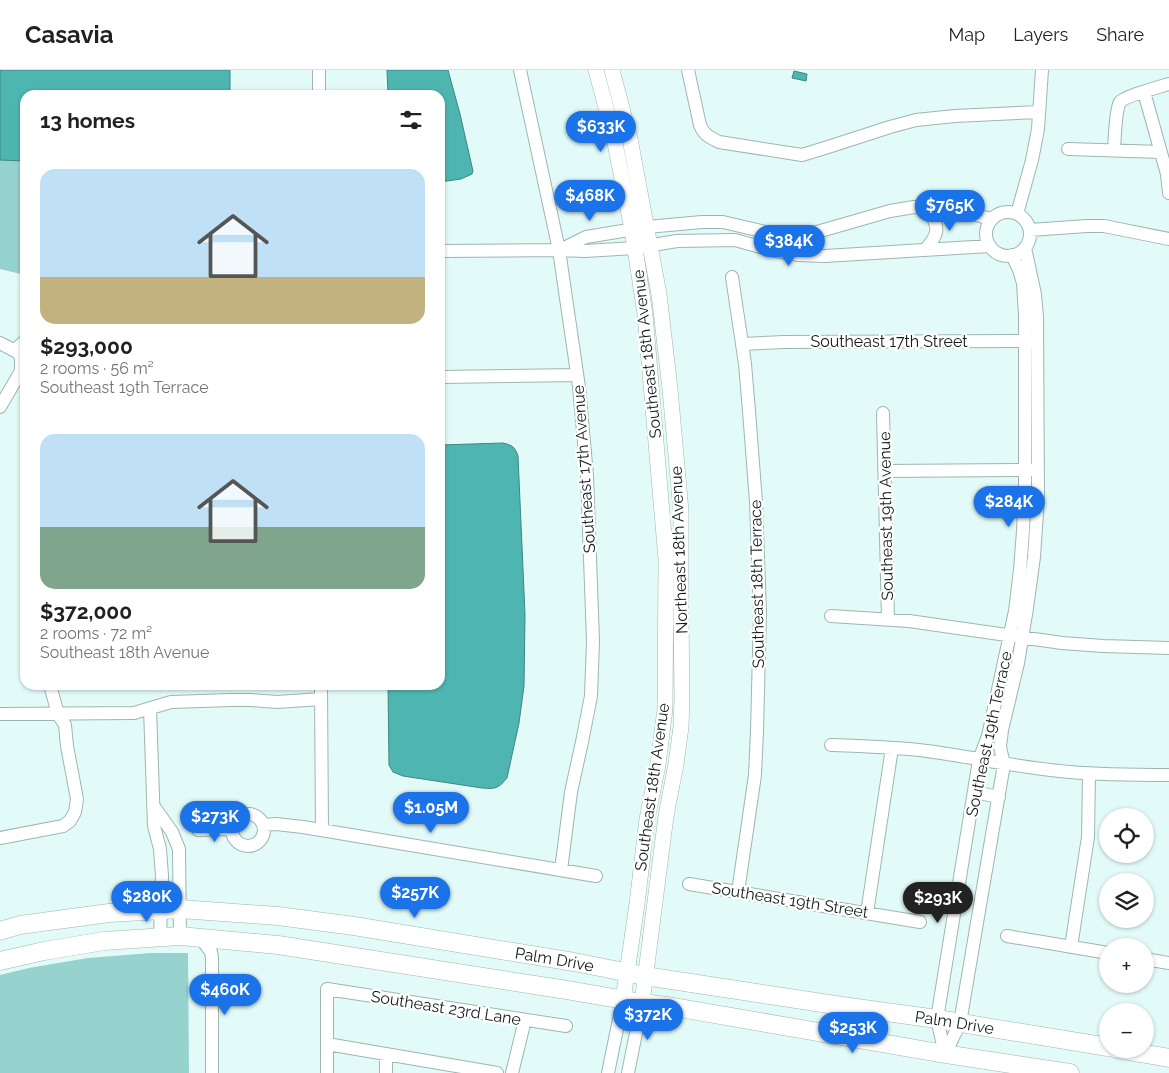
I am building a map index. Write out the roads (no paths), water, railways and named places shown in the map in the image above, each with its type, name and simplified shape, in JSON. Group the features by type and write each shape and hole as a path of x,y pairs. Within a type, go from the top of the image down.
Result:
{"main road":[{"name":"Palm Drive","path":"0,931 20,925 109,913 161,910 180,909 278,916 354,926 645,976 937,1019 1099,1046"},
{"name":"Palm Drive","path":"0,961 44,951 96,943 180,936 224,939 351,956 1070,1073"},
{"path":"1154,1055 1169,1058"}],"street":[{"path":"319,70 319,90"},
{"name":"Southeast 17th Avenue","path":"520,70 559,250 577,375 587,475 593,650 591,696 571,792 561,870"},
{"name":"Northeast 18th Avenue","path":"596,70 660,304 681,511 681,727 666,816 642,1003"},
{"name":"Northeast 18th Avenue","path":"612,70 630,139 639,228"},
{"path":"688,70 700,125 707,137 718,142 802,155 916,120 1040,112"},
{"path":"1017,214 1032,160 1038,128 1042,70"},
{"path":"1114,150 1117,112 1121,102 1128,97 1169,84"},
{"path":"1144,92 1167,174 1169,193"},
{"path":"1068,149 1161,152"},
{"path":"559,250 586,237 639,228 702,222 723,222 774,234 792,234 817,232 890,211 914,208 958,210 991,219"},
{"path":"926,250 934,240 936,233 935,223 929,208"},
{"path":"1004,212 1017,214 1025,219 1029,226 1029,241 1026,248 1020,253 1012,255 998,253 990,246 986,234 991,219 997,214 1004,212"},
{"path":"1030,230 1104,226 1169,238"},
{"path":"445,251 584,251 643,247 678,241 735,240 771,250 799,255 825,256 990,246"},
{"name":"Southeast 18th Avenue","path":"608,1073 623,1000 647,820 658,765 665,691 666,558 645,314 643,247"},
{"name":"Southeast 19th Terrace","path":"945,1054 937,1019 979,760 988,736 1016,636 1034,557 1038,498 1032,470 1031,341 1036,294 1026,248"},
{"name":"Southeast 19th Terrace","path":"1012,255 1023,283 1031,341"},
{"name":"Southeast 18th Terrace","path":"732,277 749,411 756,502 760,612 755,775 738,892"},
{"name":"Southeast 17th Street","path":"742,344 784,342 1031,341"},
{"path":"0,343 17,352 20,356"},
{"path":"17,352 20,345"},
{"path":"0,407 20,374"},
{"path":"445,377 577,375"},
{"name":"Southeast 19th Avenue","path":"883,413 888,619"},
{"path":"884,471 1032,470"},
{"path":"831,616 888,619 961,627 1062,643 1169,648"},
{"name":"Southeast 19th Terrace","path":"945,1054 960,1023 999,797 1004,764 1000,747 1002,730 1018,663 1016,636"},
{"path":"0,838 63,826 70,821 75,812 77,799 68,754 65,725 58,714 51,690"},
{"path":"321,690 322,830"},
{"path":"0,714 134,713 171,702 231,700 277,702 321,699"},
{"path":"150,708 154,826 160,850 162,876 160,937"},
{"path":"831,745 918,750 1004,764 1089,774 1169,775"},
{"path":"866,913 892,748"},
{"path":"1071,947 1088,837 1089,774"},
{"path":"974,793 999,797"},
{"path":"153,805 172,832 179,849 180,936"},
{"path":"244,814 258,817 264,825 263,836 256,844 250,846 236,840 232,829 236,820 244,814"},
{"path":"264,825 276,824 322,830 596,876"},
{"path":"198,830 232,829"},
{"name":"Southeast 19th Street","path":"688,884 920,922"},
{"path":"1007,936 1099,952"},
{"path":"200,937 212,958 212,1073"},
{"path":"212,958 224,939"},
{"path":"1154,960 1169,963"},
{"name":"Southeast 23rd Lane","path":"327,1044 326,989 566,1026"},
{"path":"628,1073 642,1003"},
{"path":"512,1073 525,1020"},
{"path":"327,1073 327,1044 497,1073"},
{"path":"386,1054 386,1073"}]}
